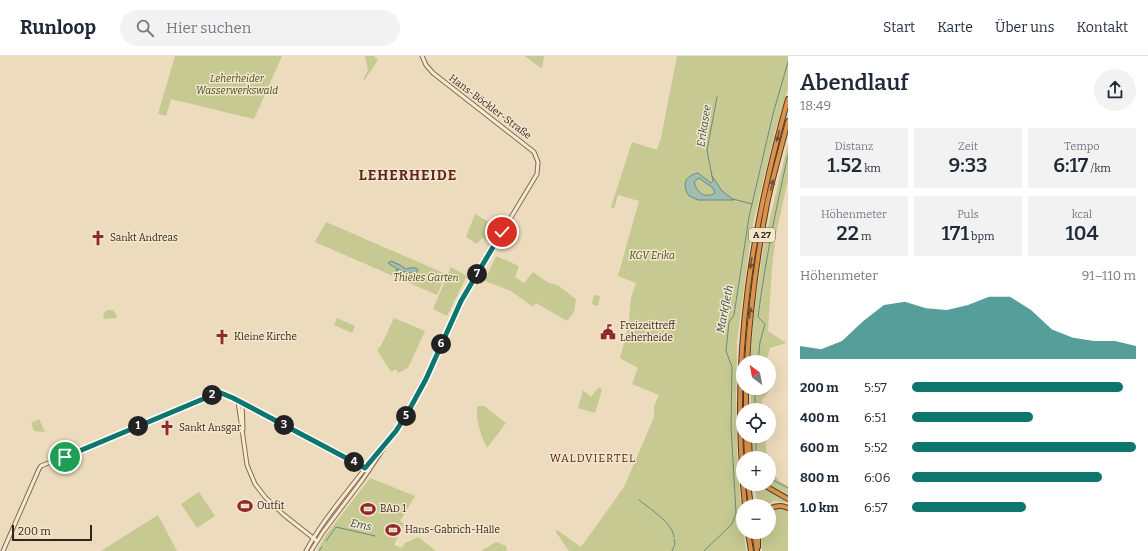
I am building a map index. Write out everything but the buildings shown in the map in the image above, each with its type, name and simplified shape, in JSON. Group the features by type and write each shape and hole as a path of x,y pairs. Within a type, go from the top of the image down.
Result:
{"highway":[{"name":"A 27","path":"742,451 740,380 744,315 761,205 788,98"},
{"name":"A 27","path":"748,355 757,263 768,203 788,121"},
{"path":"774,491 788,499"},
{"path":"776,506 788,508"},
{"path":"749,539 751,551"},
{"path":"755,539 758,551"},
{"path":"758,539 758,551"}],"street":[{"name":"Hans-Böckler-Straße","path":"306,551 313,538 369,462 400,426 426,379 461,301 534,180 538,168 535,153 530,147 433,73 426,64 423,56"},
{"path":"3,551 39,469 45,465 215,394 224,394 369,470"},
{"path":"240,402 247,465 258,487 265,497 284,515 317,541"},
{"name":"Hans-Böckler-Straße","path":"311,551 369,470 384,446"}],"green space":[{"name":"Leherheider Wasserwerkswald","path":"175,56 282,56 254,119 171,99 166,116 158,114"},
{"path":"365,56 375,56 378,60 364,81 363,80 368,70"},
{"path":"525,56 544,56 542,69"},
{"name":"KGV Erika","path":"677,56 788,56 788,89 775,132 752,228 737,341 736,491 740,491 740,499 736,499 736,539 745,539 746,551 569,551 556,532 557,530 581,547 624,487 654,417 654,406 659,395 632,384 638,368 620,358 628,328 631,298 636,283 618,276 639,201 618,195 614,209 611,207 632,142 657,150 661,138"},
{"path":"788,143 788,180 776,234 768,331 786,343 770,348 768,355 751,355 755,304 764,243"},
{"path":"475,214 499,228 490,243 482,238 477,244 466,237"},
{"name":"Thieles Garten","path":"326,222 446,274 437,295 315,242"},
{"path":"496,256 519,266 515,277 524,283 533,272 547,282 559,286 576,299 574,312 567,321 536,303 533,307 511,291 485,281"},
{"path":"451,267 467,276 447,316 433,309"},
{"path":"594,295 600,296 598,306 592,304"},
{"path":"107,310 113,310 117,316 116,318 104,319 103,314"},
{"path":"337,318 355,326 352,333 334,325"},
{"path":"394,318 425,331 408,368 398,373 396,369 391,372 377,350 381,346"},
{"path":"599,387 602,390 595,413 578,408 583,390 591,397"},
{"path":"751,395 766,395 762,400 762,403 751,403"},
{"path":"478,406 484,406 506,423 487,448 478,421"},
{"path":"39,419 45,432 34,431 31,423"},
{"path":"752,443 766,443 766,451 752,451"},
{"path":"776,477 779,481 788,486 788,496 776,489"},
{"path":"370,478 415,496 400,521 404,524 394,545 402,548 405,543 418,537 436,551 317,551 326,535"},
{"path":"755,491 767,491 781,497 787,503 776,501 776,499 756,499"},
{"path":"199,492 215,516 197,528 181,504"},
{"path":"776,510 788,511 788,551 762,551 761,539 776,539"},
{"path":"158,515 177,551 101,551"},
{"path":"496,542 506,546 507,551 481,551"}],"water":[{"name":"Erikasee","path":"698,173 711,183 713,181 712,176 722,191 734,200 698,200 689,196 685,185 687,179 693,174","holes":["699,178 713,188 715,193 705,195 699,192 694,182"]},
{"path":"391,261 406,269 418,269 416,274 401,271 399,269 397,270 397,273 395,273 397,269 388,263"}],"waterway":[{"name":"Markfleth","path":"704,551 732,524 736,513 731,426 732,367 726,351 729,322 734,315 749,217 773,114 788,62"},
{"name":"Erikasee","path":"712,176 707,150 717,97"},
{"path":"759,355 760,342 765,324 758,317 761,296 771,236 788,155"},
{"name":"Erikasee","path":"733,199 752,204"},
{"path":"755,395 755,403"},
{"path":"756,443 756,451"},
{"path":"776,482 788,488"},
{"path":"639,500 655,512 670,527 674,537"},
{"name":"Ems","path":"326,541 336,527 375,536"},
{"path":"672,551 675,544 674,539"},
{"name":"Ems","path":"319,551 322,547"}],"place":[{"name":"Sankt Andreas","path":"98,238"},
{"name":"Freizeittreff Leherheide","path":"608,332"},
{"name":"Kleine Kirche","path":"222,337"},
{"name":"Sankt Ansgar","path":"167,428"},
{"name":"Outfit","path":"245,506"},
{"name":"BAD 1","path":"368,509"},
{"name":"Hans-Gabrich-Halle","path":"393,530"}],"district":[{"name":"LEHERHEIDE","path":"408,175"},
{"name":"WALDVIERTEL","path":"593,458"}],"route":[{"path":"65,457 215,394 221,393 365,468 400,426 426,379 461,301 502,232"}]}
